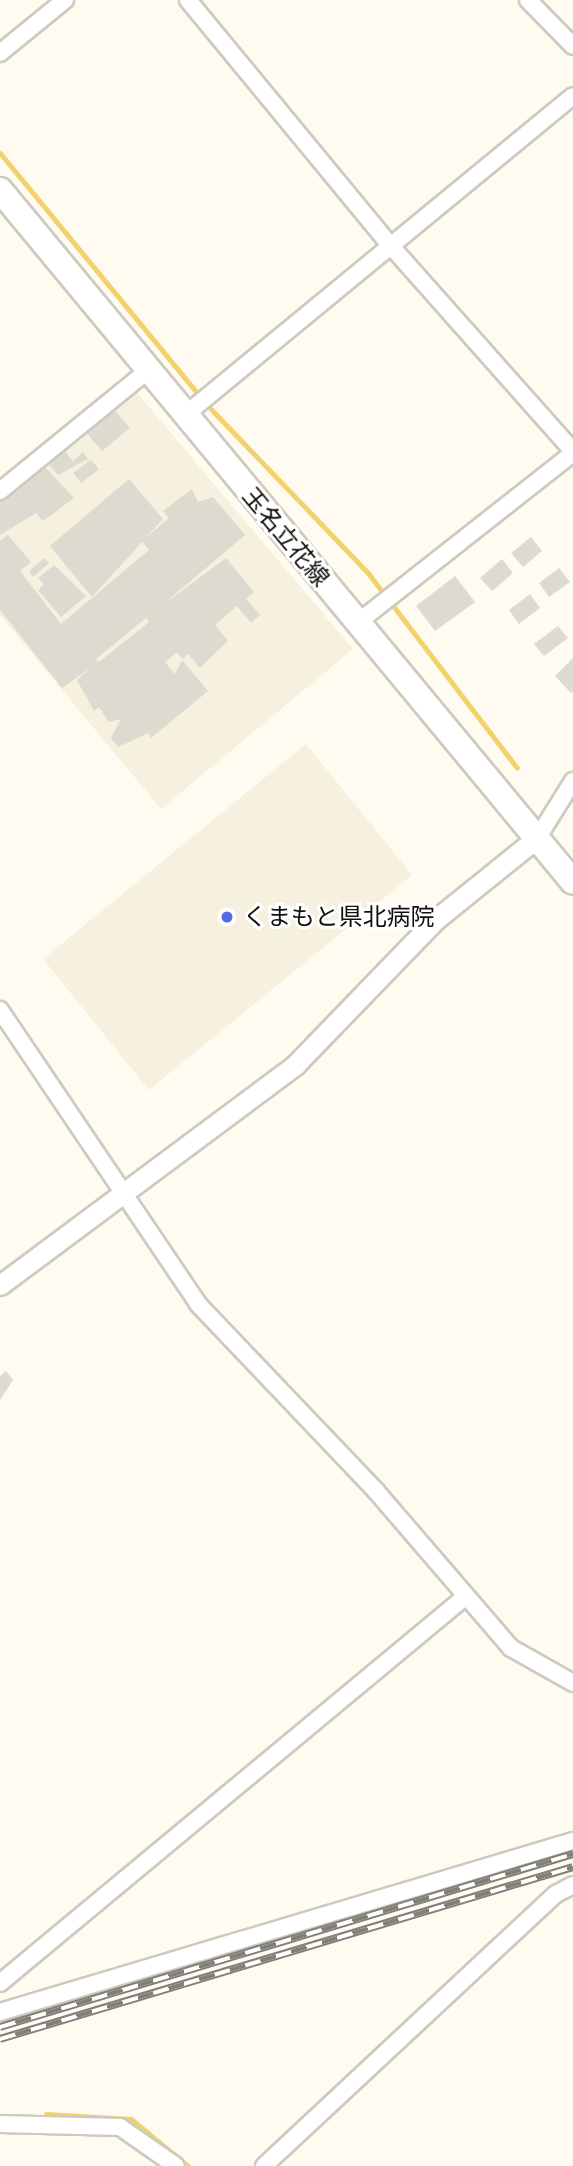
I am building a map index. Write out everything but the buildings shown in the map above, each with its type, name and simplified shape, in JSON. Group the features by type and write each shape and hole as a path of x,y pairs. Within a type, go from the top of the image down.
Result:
{"main road":[{"name":"玉名立花線","path":"0,190 147,371 573,882"}],"street":[{"path":"0,53 65,0"},
{"path":"188,0 390,245 573,452 357,623"},
{"path":"528,0 573,46"},
{"path":"185,415 573,96"},
{"path":"0,491 147,371"},
{"path":"0,1285 120,1192 296,1064 435,920 538,837 573,781"},
{"path":"0,1010 82,1125 120,1192 198,1304 376,1491 511,1648 573,1683"},
{"path":"0,1983 465,1597"},
{"path":"0,2012 573,1841"},
{"path":"264,2166 556,1894 573,1885"},
{"path":"0,2124 120,2127 176,2166"}],"shaded area":[{"path":"133,388 353,649 161,809 0,615 0,494"},
{"name":"くまもと県北病院","path":"306,744 412,875 149,1090 43,959"}],"waterway":[{"path":"0,153 207,405 368,573 517,768"},
{"path":"46,2114 131,2119 188,2166"}],"railway":[{"path":"0,2027 573,1854"},
{"path":"0,2039 573,1867"}],"place":[{"name":"くまもと県北病院","path":"227,917"}]}
